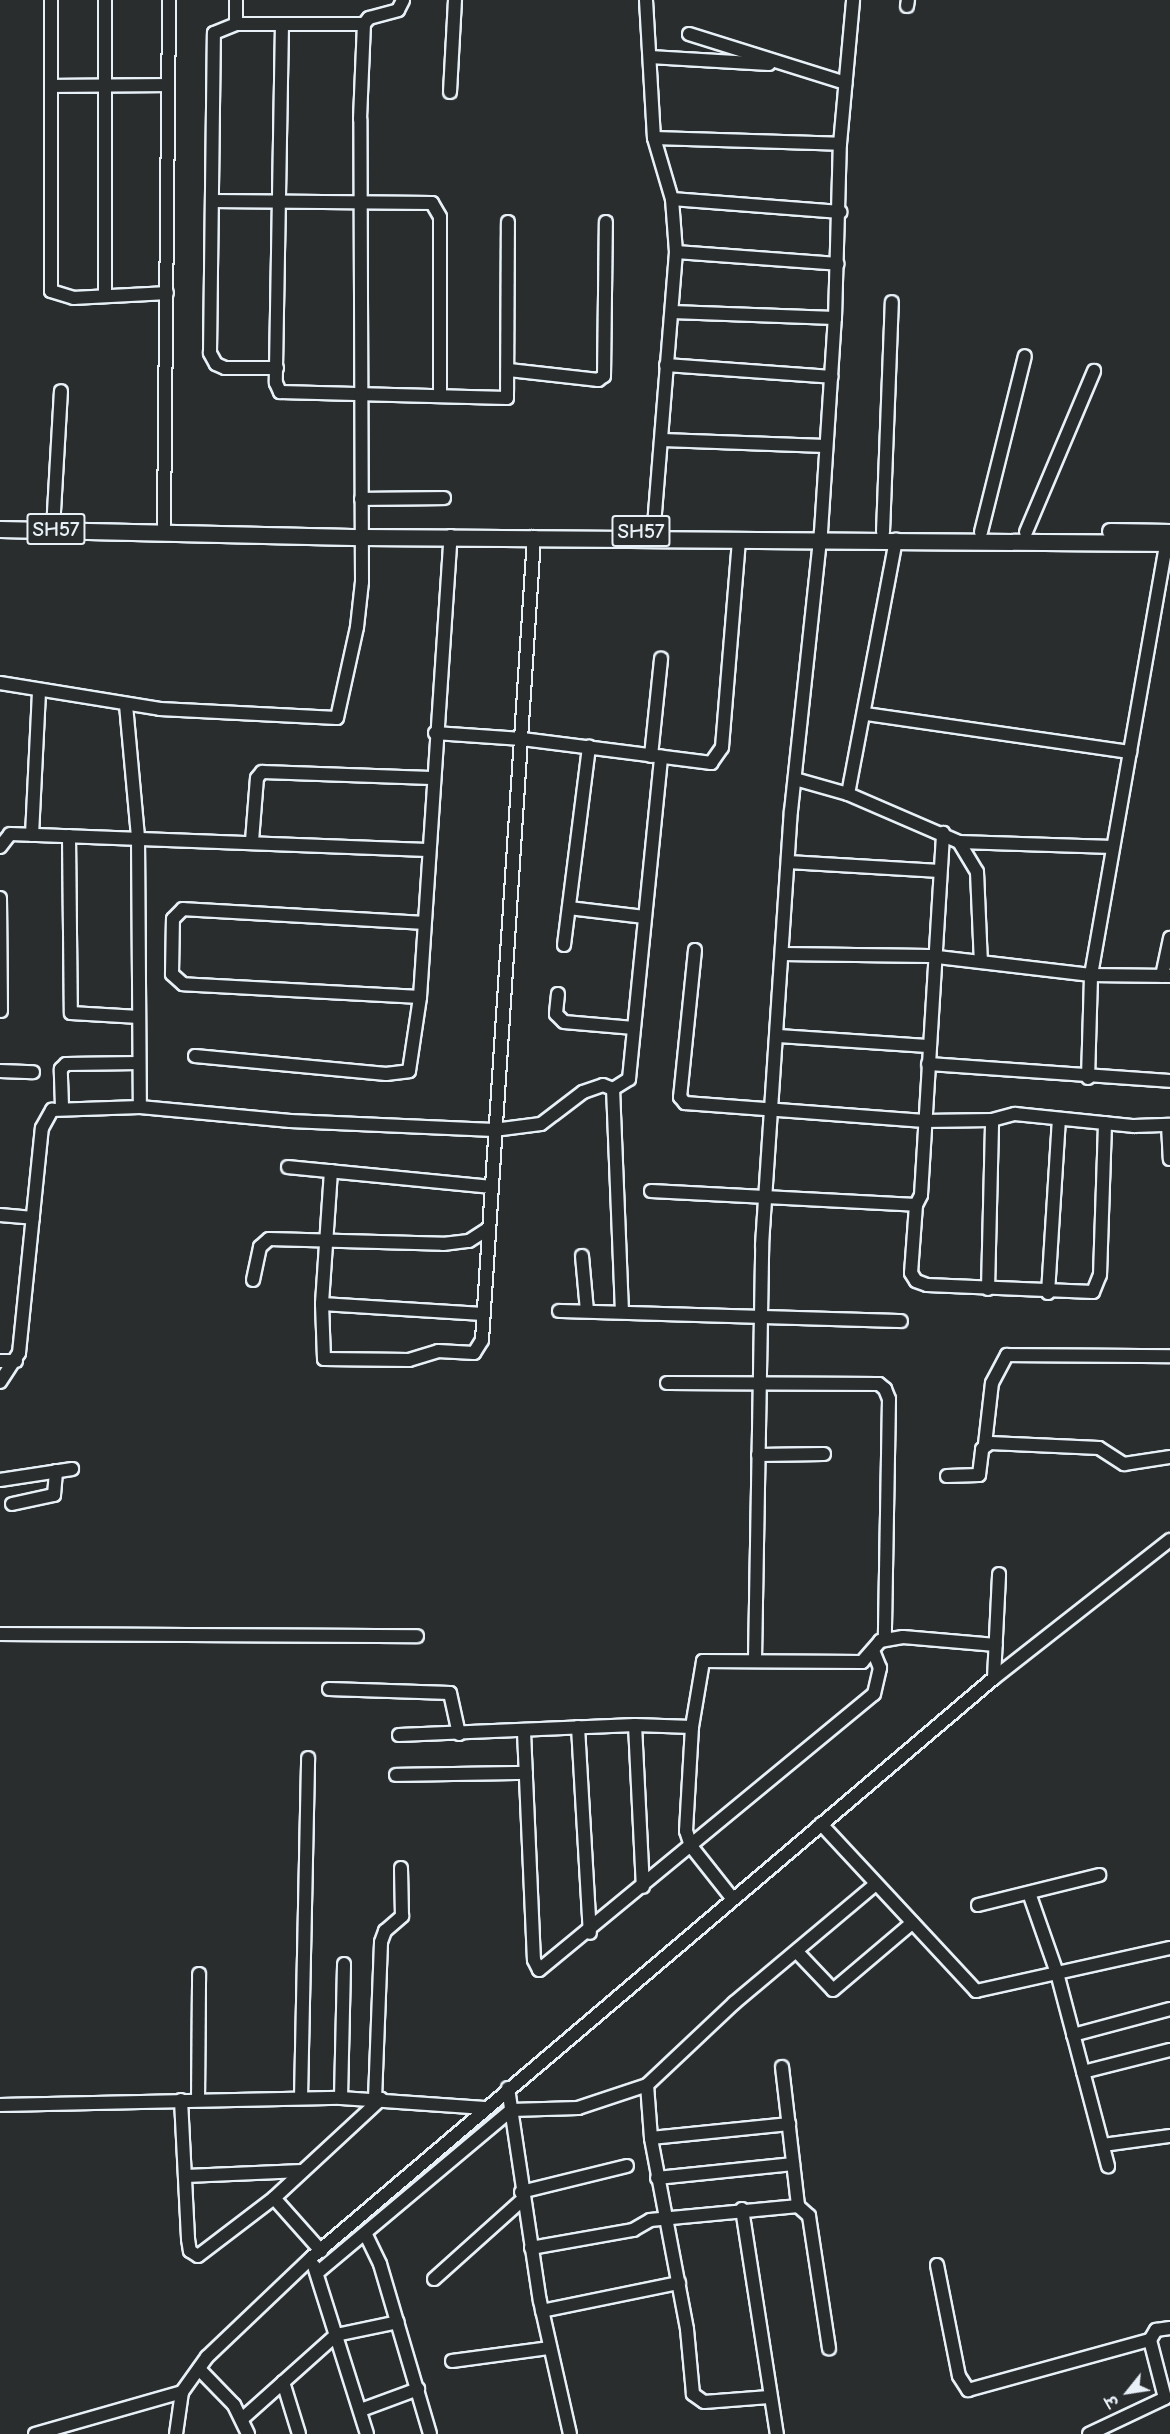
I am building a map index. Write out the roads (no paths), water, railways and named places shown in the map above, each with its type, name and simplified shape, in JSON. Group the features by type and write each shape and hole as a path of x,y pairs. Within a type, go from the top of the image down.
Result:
{"main road":[{"name":"SH57","path":"112,529 164,525 451,536 534,537 612,534"},
{"name":"SH57","path":"0,529 1169,537"},
{"name":"SH57","path":"890,536 1026,532 1169,537"},
{"name":"SH57","path":"654,535 739,540 819,536"}],"street":[{"path":"51,0 48,283 58,297 167,293"},
{"path":"105,0 105,296"},
{"path":"164,525 169,0"},
{"path":"236,0 236,24"},
{"path":"0,683 39,692 126,705 337,718 357,627 362,532 360,199 364,24 369,18 398,10 403,0"},
{"path":"450,92 455,0"},
{"path":"646,0 654,138 672,199 675,252 654,535"},
{"path":"755,1659 760,1316 765,1198 788,862 832,377 840,212 840,144 853,0"},
{"path":"277,368 225,368 216,364 210,353 213,201 212,47 214,33 236,24 364,24"},
{"path":"282,24 276,383 287,394 507,398 509,370 508,222"},
{"path":"689,34 845,83"},
{"path":"650,57 791,65"},
{"path":"51,86 168,85"},
{"path":"654,138 840,144"},
{"path":"213,201 360,199 428,202 439,210 440,396"},
{"path":"672,199 840,212"},
{"path":"509,370 598,380 604,376 606,222"},
{"path":"675,252 838,264"},
{"path":"848,794 866,714 890,536 892,302"},
{"path":"672,312 835,318"},
{"path":"981,532 1025,356"},
{"path":"666,365 832,377"},
{"path":"1026,532 1094,371"},
{"path":"53,529 61,392"},
{"path":"662,440 826,446"},
{"path":"361,499 444,498"},
{"path":"195,1056 399,1074 409,1071 414,1061 420,997 435,733 451,536"},
{"path":"331,1171 321,1355 336,1362 410,1360 438,1351 467,1355 479,1347 489,1228 534,537"},
{"path":"1088,1078 1091,975 1169,537"},
{"path":"435,733 522,739 711,763 719,758 739,540"},
{"path":"613,1089 629,1079 644,917 661,659"},
{"path":"32,835 39,692"},
{"path":"126,705 138,838 140,1107"},
{"path":"866,714 1130,752"},
{"path":"564,945 589,747"},
{"path":"252,841 257,778 262,772 432,778"},
{"path":"795,779 848,794 943,833 959,842 1113,847"},
{"path":"943,833 921,1195 916,1205 911,1273 916,1281 988,1289 1084,1294 1099,1286 1105,1123"},
{"path":"0,847 5,836 32,835 252,841 428,850"},
{"path":"69,836 71,1013 139,1017"},
{"path":"959,842 977,872 981,962"},
{"path":"788,862 940,871"},
{"path":"0,898 1,1011"},
{"path":"569,908 644,917"},
{"path":"420,997 183,984 172,974 173,919 183,909 424,923"},
{"path":"783,954 934,957 1091,975 1166,976 1170,938"},
{"path":"695,950 680,1097 693,1106 924,1121 992,1120 1016,1114 1105,1123 1169,1125 1170,1159"},
{"path":"558,994 556,1014 564,1022 634,1028"},
{"path":"777,1036 929,1046"},
{"path":"62,1106 61,1069 66,1064 140,1063"},
{"path":"928,1064 1088,1078 1170,1081"},
{"path":"0,1071 33,1072"},
{"path":"0,1382 15,1361 45,1115 62,1106 140,1107 290,1121 494,1130 541,1124 583,1092 603,1085 613,1089"},
{"path":"613,1089 622,1312"},
{"path":"1048,1293 1059,1119"},
{"path":"988,1289 992,1120"},
{"path":"288,1167 491,1187"},
{"path":"651,1191 916,1205"},
{"path":"0,1215 33,1218"},
{"path":"254,1280 260,1247 269,1239 442,1244 469,1241 489,1228"},
{"path":"582,1256 587,1311"},
{"path":"322,1304 483,1314"},
{"path":"559,1311 901,1321"},
{"path":"947,1476 980,1475 992,1383 1007,1354 1170,1356"},
{"path":"0,1361 15,1361"},
{"path":"667,1383 879,1384 885,1389 889,1400 885,1639 862,1662 755,1659 703,1661 692,1727 686,1831 691,1846 732,1898"},
{"path":"985,1444 1099,1448 1124,1464 1170,1457"},
{"path":"758,1455 824,1454"},
{"path":"0,1480 72,1469"},
{"path":"12,1504 54,1495 56,1472"},
{"path":"176,2434 182,2392 199,2369 316,2254 484,2108 994,1678 1170,1540"},
{"path":"994,1678 999,1574"},
{"path":"0,1634 417,1636"},
{"path":"885,1639 996,1645"},
{"path":"524,1732 537,1968 551,1965 874,1694 880,1668 873,1651"},
{"path":"328,1689 450,1693 459,1734"},
{"path":"399,1735 524,1732 635,1725 692,1727"},
{"path":"635,1725 643,1887"},
{"path":"578,1727 590,1933"},
{"path":"301,2098 308,1758"},
{"path":"396,1775 526,1773"},
{"path":"821,1824 976,1991 1170,1947"},
{"path":"181,2100 193,2256 206,2253 274,2198 378,2099 381,1942 385,1931 402,1917 400,1868"},
{"path":"978,1905 1099,1875"},
{"path":"316,2273 366,2235 511,2110 578,2108 647,2085 734,2003 876,1884"},
{"path":"1029,1893 1057,1973 1108,2166"},
{"path":"797,1952 833,1990 912,1923"},
{"path":"341,2098 344,1964"},
{"path":"198,2100 199,1974"},
{"path":"1073,2035 1170,2009"},
{"path":"1083,2072 1170,2050"},
{"path":"782,2067 798,2206 809,2216 829,2349"},
{"path":"647,2085 657,2178 668,2217 697,2400 769,2397"},
{"path":"508,2088 521,2196 542,2311 570,2434"},
{"path":"0,2105 341,2098 484,2108"},
{"path":"651,2138 789,2124"},
{"path":"1103,2145 1170,2136"},
{"path":"657,2178 794,2164"},
{"path":"434,2279 521,2196 627,2166"},
{"path":"186,2176 302,2171"},
{"path":"274,2198 316,2254 316,2273 367,2434"},
{"path":"531,2248 633,2230 650,2220 668,2217 798,2206"},
{"path":"742,2210 769,2397 777,2434"},
{"path":"366,2235 380,2264 430,2434"},
{"path":"937,2265 959,2376 968,2390 1150,2340 1156,2330 1170,2328"},
{"path":"542,2311 679,2283"},
{"path":"242,2419 336,2335 398,2322"},
{"path":"1089,2434 1165,2398 1150,2340"},
{"path":"452,2361 550,2348"},
{"path":"199,2369 242,2419 248,2434"},
{"path":"283,2382 299,2434"},
{"path":"361,2410 418,2389"},
{"path":"35,2434 78,2428 182,2392"}]}
